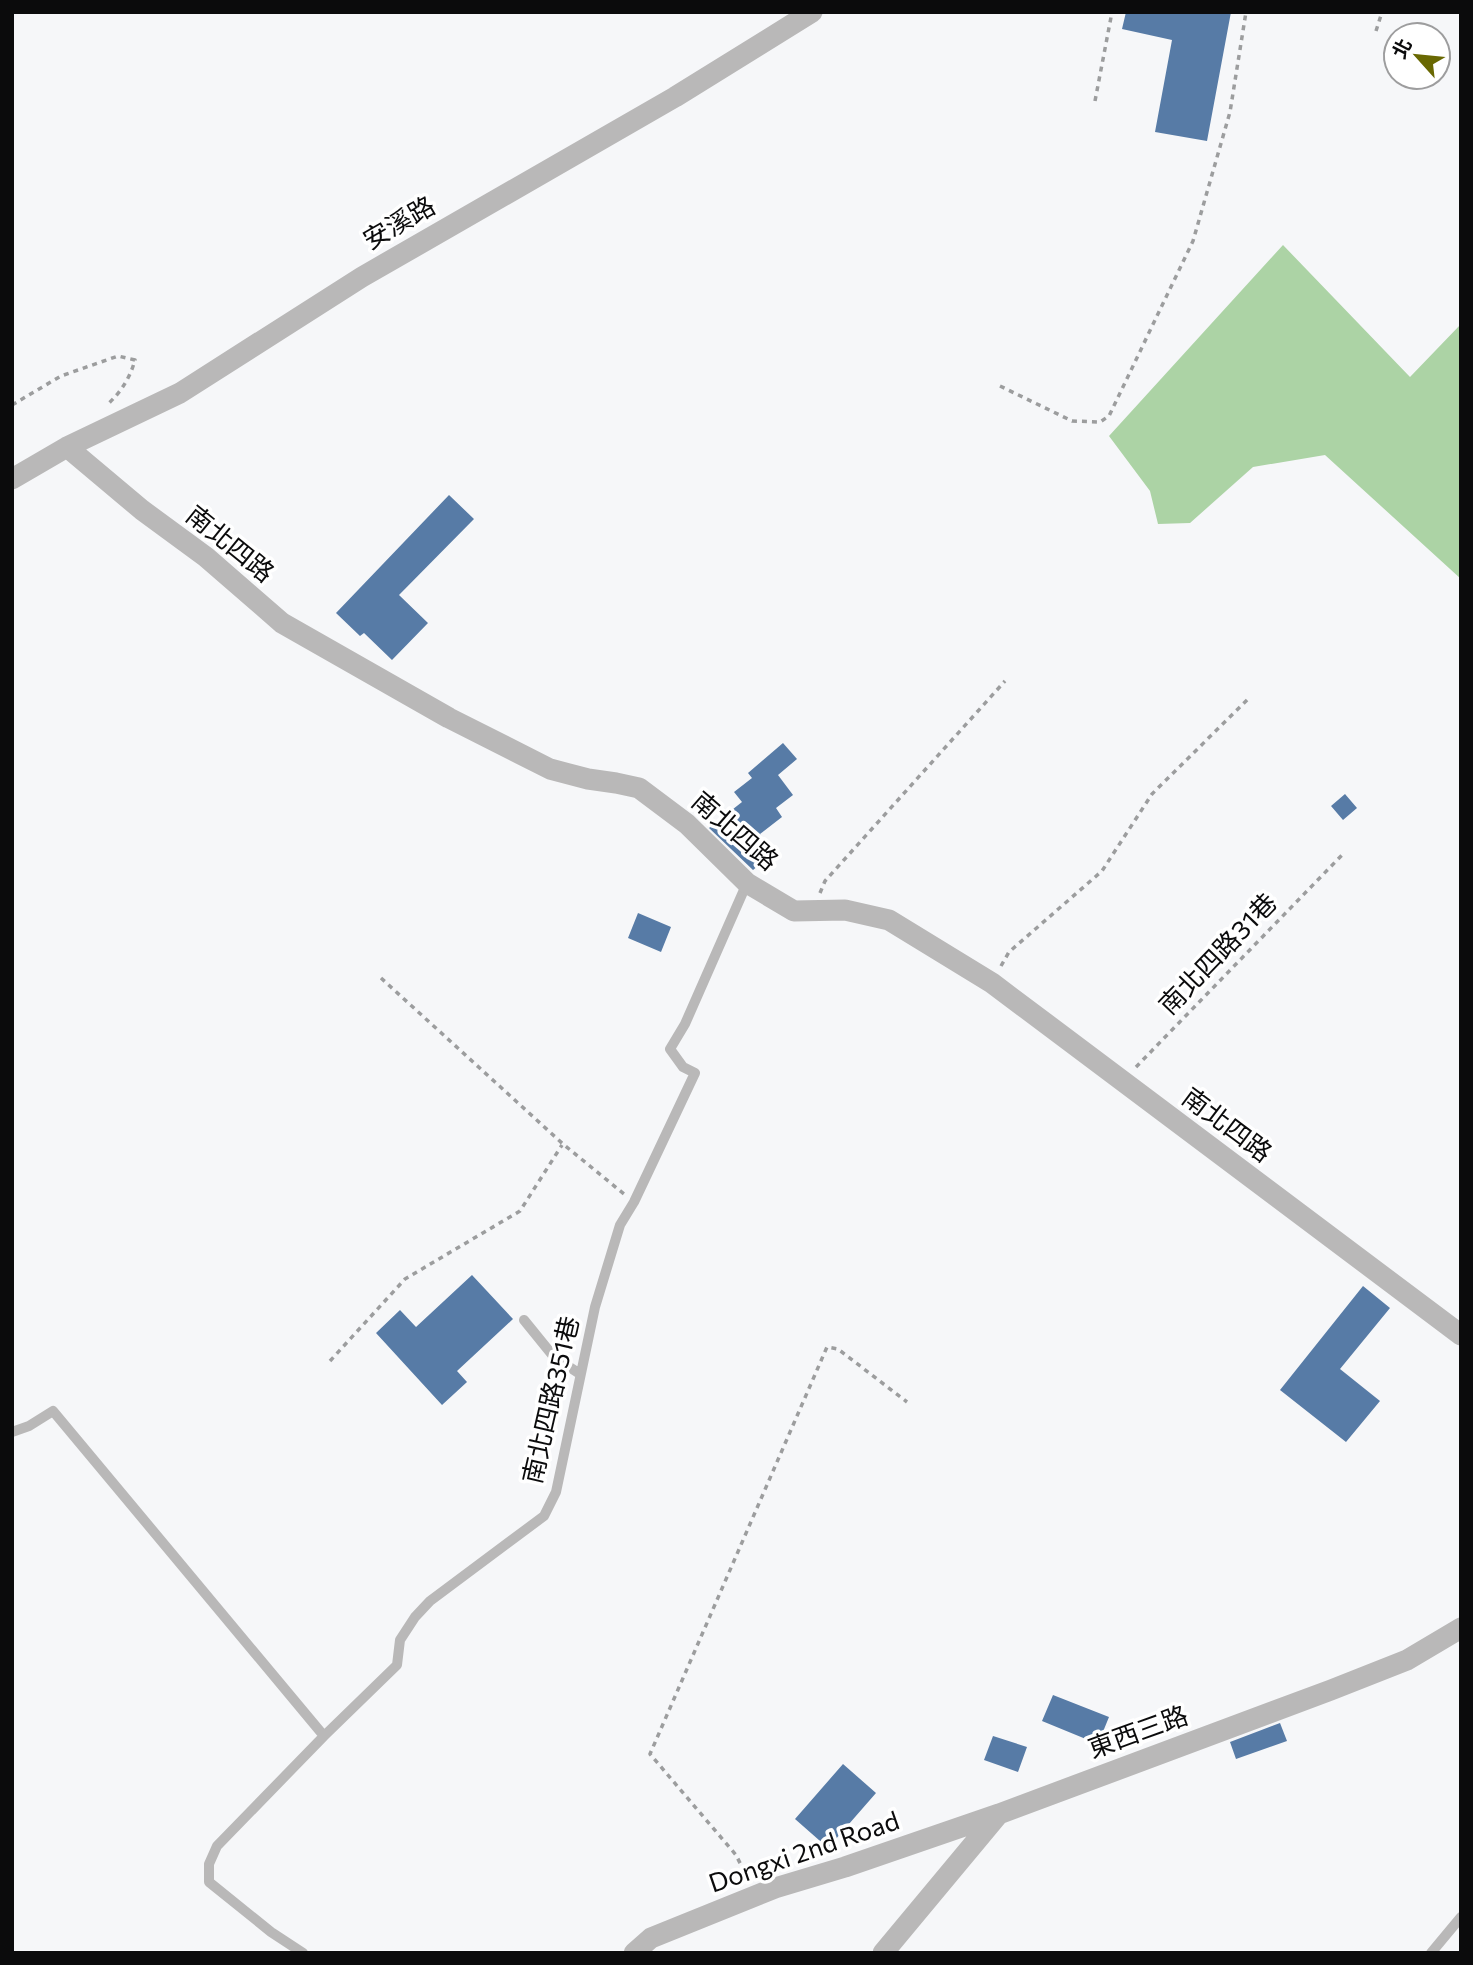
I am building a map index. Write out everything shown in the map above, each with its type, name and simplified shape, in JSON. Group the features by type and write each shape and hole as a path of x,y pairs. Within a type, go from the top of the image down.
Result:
{"street":[{"name":"安溪路","path":"12,479 67,447 180,393 362,277 663,104 812,12"},
{"name":"南北四路","path":"67,447 142,510 206,557 282,623 449,718 550,769 639,788 687,824 747,883 794,911 845,910 889,920 938,948 992,983 1460,1333"},
{"name":"東西三路","path":"883,1953 999,1814 1407,1660 1461,1628"},
{"name":"Dongxi 2nd Road","path":"634,1953 651,1938 775,1888 999,1814"}],"lane":[{"name":"南北四路351巷","path":"303,1953 271,1932 209,1882 209,1864 217,1846 397,1665 400,1640 415,1617 430,1601 544,1516 556,1492 596,1307 620,1225 634,1202 695,1073 683,1067 670,1049 685,1024 747,883"},
{"path":"524,1320 554,1357 580,1374"},
{"path":"12,1433 52,1411 324,1736"},
{"path":"1431,1953 1461,1917"}],"path":[{"path":"1095,101 1112,12"},
{"path":"1000,386 1072,421 1100,422 1109,416 1193,241 1230,111 1246,12"},
{"path":"1376,31 1382,12"},
{"path":"12,405 61,376 118,356 135,360 131,374 116,397 107,405"},
{"path":"811,911 825,881 1005,681"},
{"path":"992,983 1009,952 1102,871 1152,794 1250,697"},
{"name":"南北四路31巷","path":"1122,1081 1342,855"},
{"path":"381,978 563,1144 634,1202"},
{"path":"330,1361 405,1279 520,1211 563,1144"},
{"path":"756,1896 736,1855 650,1754 827,1347 838,1349 907,1402"}],"green space":[{"path":"1283,245 1410,377 1461,324 1461,579 1325,455 1253,467 1190,523 1158,524 1150,491 1109,436"}],"building":[{"path":"1126,12 1231,12 1207,141 1155,132 1172,40 1122,29"},
{"path":"449,495 474,519 399,595 428,623 392,660 364,633 360,636 336,613"},
{"path":"783,743 797,759 778,775 793,795 776,808 782,817 760,834 774,853 753,870 709,828 742,802 734,792 752,778 748,773"},
{"path":"1345,794 1357,808 1343,820 1331,806"},
{"path":"638,913 671,927 661,952 628,938"},
{"path":"472,1275 513,1319 457,1371 467,1382 442,1405 376,1333 400,1310 416,1327"},
{"path":"1363,1286 1390,1308 1340,1369 1380,1401 1346,1442 1280,1390"},
{"path":"1053,1695 1109,1717 1098,1744 1042,1721"},
{"path":"1280,1723 1287,1741 1236,1759 1230,1742"},
{"path":"993,1736 1027,1747 1018,1772 984,1760"},
{"path":"843,1764 876,1793 828,1848 795,1819"}]}
